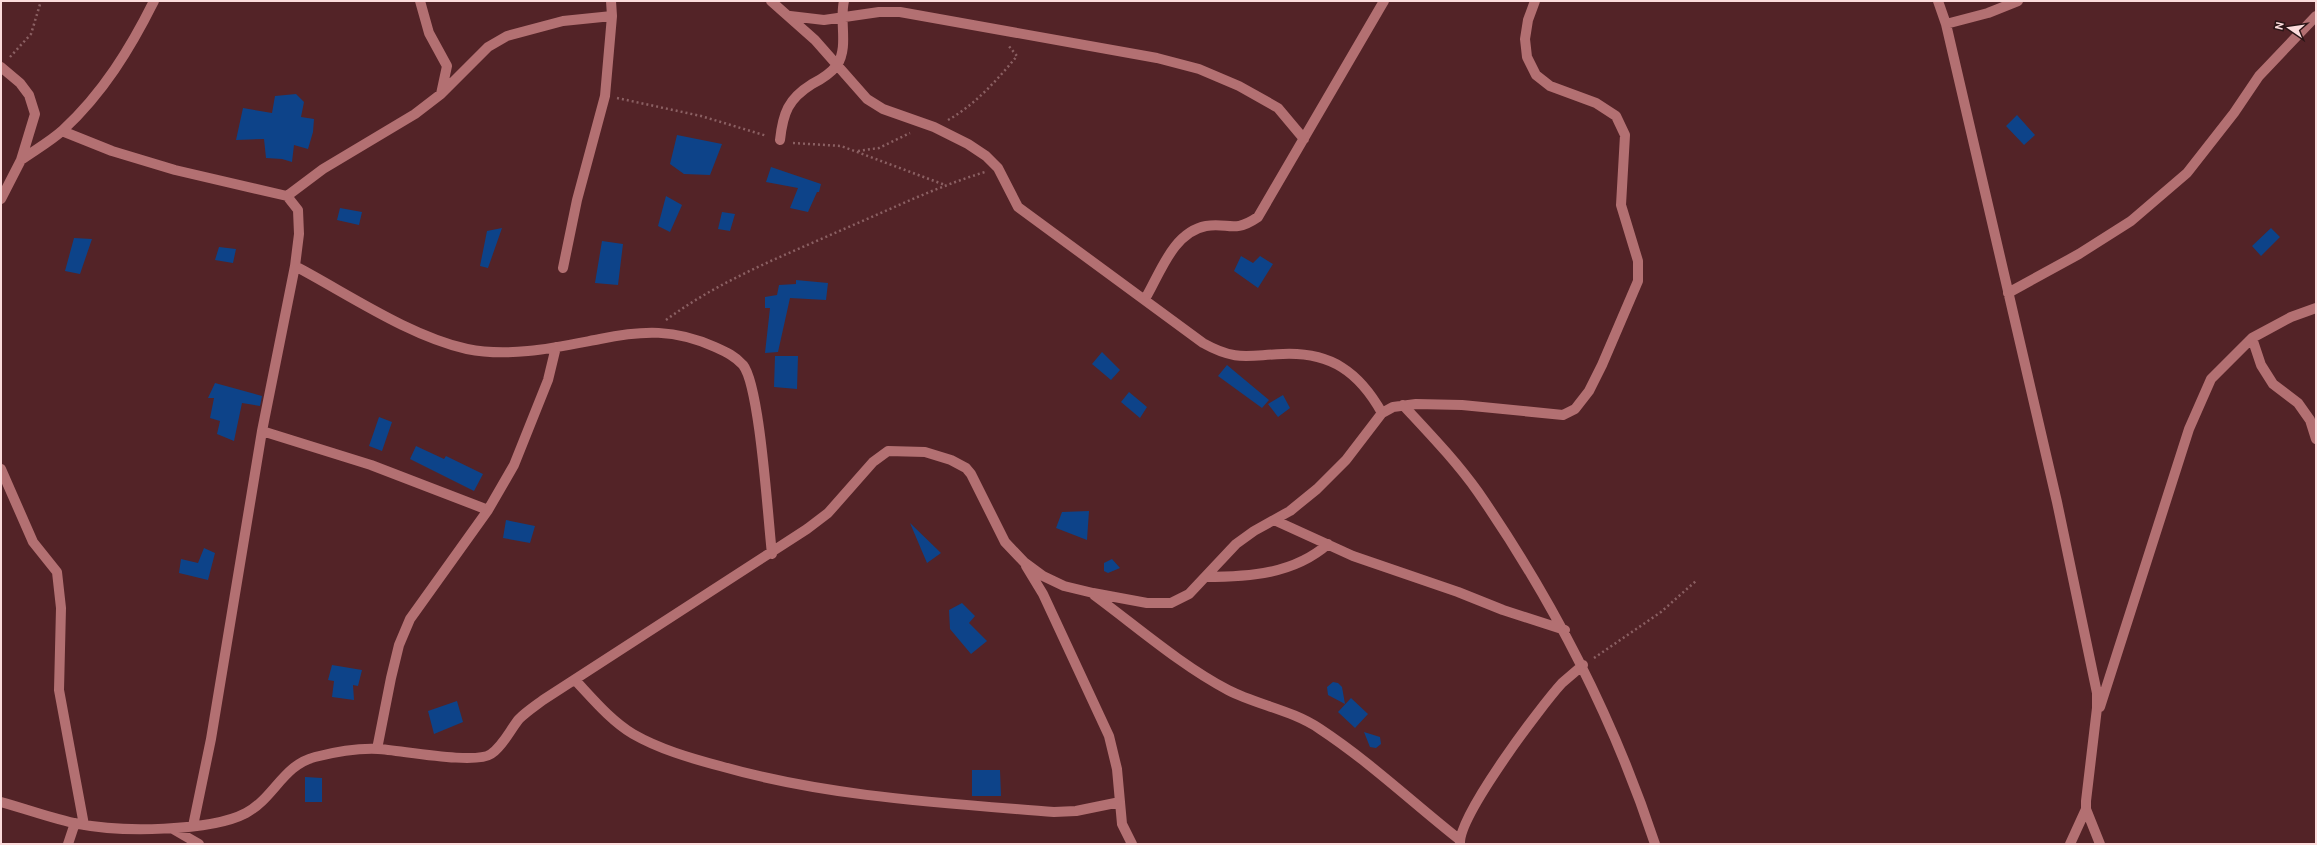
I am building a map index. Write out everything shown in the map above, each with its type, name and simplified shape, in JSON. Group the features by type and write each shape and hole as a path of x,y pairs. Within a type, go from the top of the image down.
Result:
{"street":[{"path":"21,160 62,131 93,99 119,65 154,1"},
{"path":"420,1 429,32 447,66 441,94"},
{"path":"563,268 577,200 605,96 612,16 611,1"},
{"path":"771,1 790,16 867,99 883,110 934,127 968,144 986,156 998,168 1018,207 1032,220 1145,299 1203,343 1220,352 1246,358 1284,354 1323,358 1348,370 1371,394 1382,413"},
{"path":"780,140 782,121 789,104 801,91 820,80 837,65 842,47 842,18 844,1"},
{"path":"1145,299 1173,249 1189,232 1206,226 1244,226 1258,217 1384,1"},
{"path":"1,802 79,824 171,828 193,826 221,823 247,812 278,786 291,768 300,762 348,751 377,749 485,758 496,750 520,718 543,700 716,587 772,554 828,513 873,462 888,451 903,450 924,452 951,460 969,470 999,532 1011,549 1024,562 1053,582 1093,593 1147,603 1172,603 1189,594 1236,544 1254,531 1290,511 1318,490 1346,460 1382,413 1393,407 1403,405 1462,405 1563,415 1575,409 1589,391 1602,365 1638,281 1638,261 1621,205 1625,135 1616,116 1596,103 1550,86 1536,76 1527,58 1525,39 1528,20 1535,1"},
{"path":"1938,1 1946,24 2057,502 2097,693 2096,718 2086,809 2070,844"},
{"path":"1946,24 1988,13 2018,1"},
{"path":"790,16 824,20 879,12 900,12 1157,58 1199,69 1239,86 1278,108 1304,139"},
{"path":"287,196 323,170 415,114 441,94 488,47 507,36 563,21 612,16"},
{"path":"2008,293 2079,254 2131,221 2187,173 2234,113 2259,76 2316,16"},
{"path":"1,199 21,160 35,114 29,95 3,64"},
{"path":"62,131 112,151 175,170 287,196 298,210 299,234 295,266 262,431 210,739 193,826"},
{"path":"295,266 386,317 432,337 467,349 512,352 556,347 608,337 647,333 676,333 698,340 730,354 744,366 751,386 757,419 772,554"},
{"path":"2096,718 2189,429 2211,379 2252,338 2291,317 2316,308"},
{"path":"2252,338 2261,364 2273,384 2298,403 2310,420 2316,439"},
{"path":"377,749 392,672 399,645 410,619 488,510 514,465 548,380 556,347"},
{"path":"1403,405 1444,449 1477,491 1565,630 1583,665 1637,788 1655,844"},
{"path":"262,431 371,465 488,510"},
{"path":"1,469 34,542 57,572 61,608 59,690 79,824 68,844"},
{"path":"1274,520 1353,556 1458,592 1503,610 1565,630"},
{"path":"1205,577 1237,577 1279,570 1308,559 1328,544"},
{"path":"1024,562 1043,594 1109,736 1117,769 1123,828 1132,844"},
{"path":"1093,593 1212,681 1259,704 1292,715 1318,728 1390,781 1419,808 1460,842 1464,825 1476,804 1530,722 1562,684 1583,665"},
{"path":"575,680 600,706 631,733 656,745 698,760 744,773 852,793 1054,812 1076,811 1120,802"},
{"path":"2086,809 2100,844"},
{"path":"171,828 191,838 199,844"}],"path":[{"path":"3,64 31,34 41,1"},
{"path":"858,151 879,148 913,131 942,124 966,108 1001,76 1017,56 994,29"},
{"path":"647,333 694,300 754,269 945,185 998,168"},
{"path":"1583,665 1661,612 1697,580"}],"building":[{"path":"296,94 304,102 301,117 314,119 313,132 308,149 294,145 292,162 282,159 266,158 264,139 236,140 243,108 272,113 275,96"},
{"path":"2017,115 2035,135 2024,145 2006,126"},
{"path":"677,135 722,144 710,175 684,174 670,164"},
{"path":"771,167 821,184 819,192 817,192 808,212 790,208 798,188 766,182"},
{"path":"666,196 682,205 670,232 658,226"},
{"path":"340,208 362,212 359,225 337,220"},
{"path":"722,212 735,214 730,231 718,229"},
{"path":"502,228 488,268 480,266 487,231"},
{"path":"2271,228 2280,237 2261,256 2252,246"},
{"path":"74,238 92,239 80,274 65,271"},
{"path":"602,241 623,244 618,285 595,283"},
{"path":"219,247 236,249 233,263 215,260"},
{"path":"1241,256 1253,263 1260,256 1273,264 1258,288 1234,271"},
{"path":"796,280 828,283 826,300 790,298 778,352 765,353 770,308 765,308 765,297 777,295 779,285 796,284"},
{"path":"1102,352 1120,370 1111,380 1092,364"},
{"path":"775,356 798,356 797,389 774,387"},
{"path":"1227,365 1269,400 1262,408 1218,376"},
{"path":"215,383 262,396 260,406 242,403 234,441 217,434 220,421 210,418 214,398 208,398"},
{"path":"1129,392 1147,407 1140,418 1121,402"},
{"path":"1283,395 1290,408 1278,417 1268,404"},
{"path":"379,417 392,422 382,451 369,446"},
{"path":"416,446 444,459 446,456 483,474 474,491 410,459"},
{"path":"1089,511 1087,540 1056,528 1062,512"},
{"path":"506,520 535,526 530,543 503,538"},
{"path":"910,523 941,553 927,563"},
{"path":"204,548 215,553 208,580 179,573 181,559 198,563"},
{"path":"1112,559 1120,568 1108,573 1104,571 1104,563"},
{"path":"962,603 975,616 969,623 987,641 971,654 950,629 949,610"},
{"path":"332,665 362,670 358,686 353,685 354,700 332,697 334,681 328,680"},
{"path":"1333,682 1338,683 1342,687 1345,704 1328,695 1327,687"},
{"path":"1351,698 1368,714 1355,728 1338,712"},
{"path":"457,701 463,722 434,734 428,711"},
{"path":"1364,732 1380,737 1381,744 1376,748 1370,747"},
{"path":"972,770 1000,770 1001,796 972,796"},
{"path":"305,777 322,778 322,802 305,802"}]}
